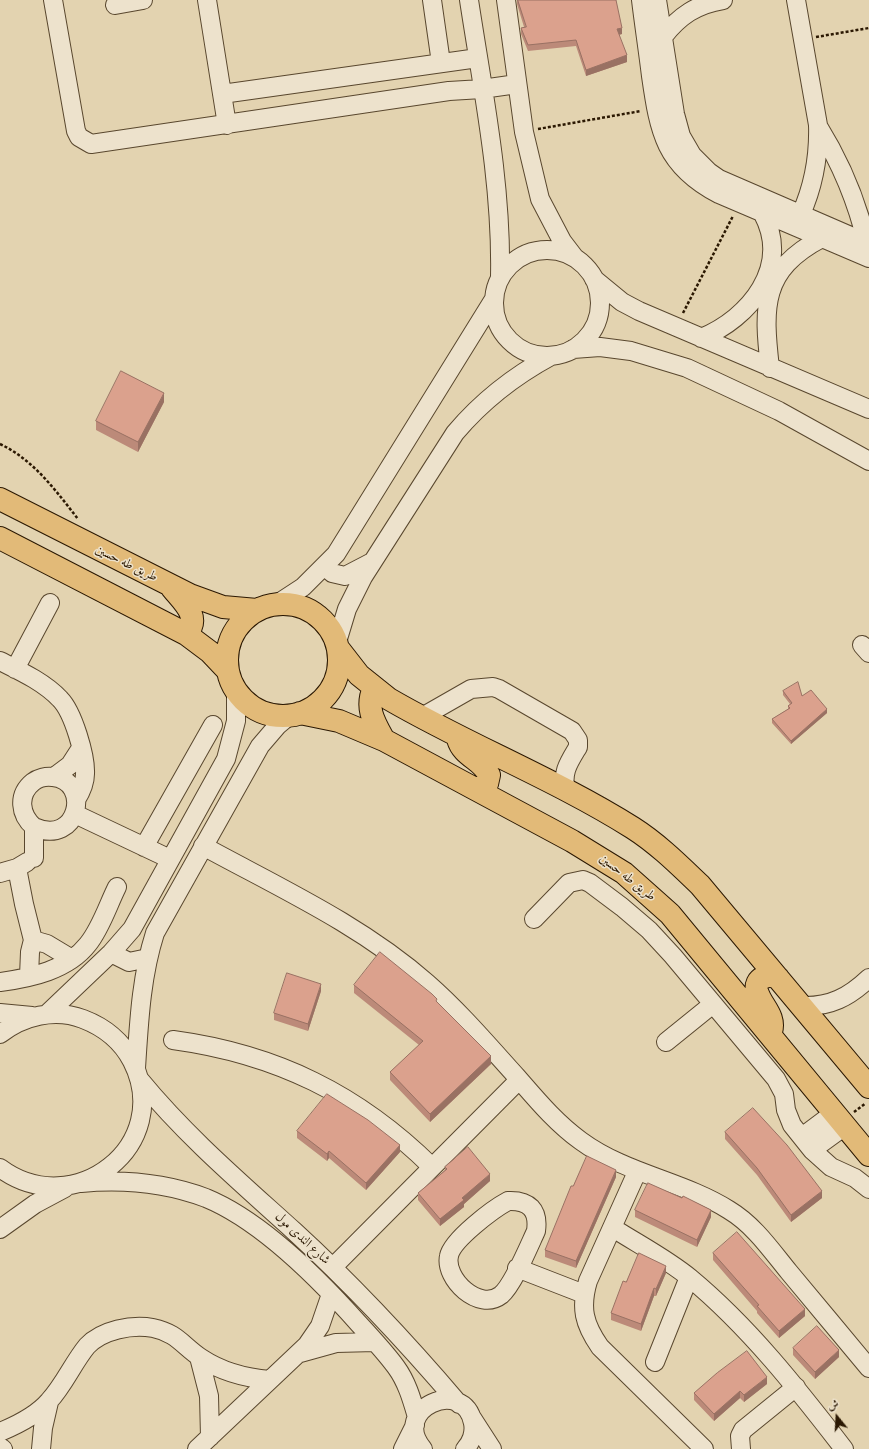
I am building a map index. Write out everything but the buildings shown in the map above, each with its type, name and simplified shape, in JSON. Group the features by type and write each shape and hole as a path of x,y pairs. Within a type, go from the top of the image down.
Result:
{"main road":[{"name":"طريق طه حسين","path":"0,499 195,597 217,605 267,607"},
{"path":"0,538 186,634 210,652 232,681 242,698 259,710 269,714 295,714 318,704 332,688 339,669 338,645"},
{"path":"169,585 192,616 193,625 186,634"},
{"path":"232,681 228,651 235,631 248,616 267,607 298,606 318,615 329,627 338,645 359,675 389,699 634,828 669,855 700,885 869,1087"},
{"path":"374,688 370,699 370,714 384,740"},
{"name":"طريق طه حسين","path":"295,714 339,721 384,740 598,856 648,893 670,914 869,1155"},
{"path":"458,734 463,751 485,769 489,775 487,784 482,788 475,788"},
{"path":"770,1035 772,1020 759,995 757,986 761,979 765,976 769,975 778,978"}],"street":[{"path":"52,0 74,125 79,137 84,141 98,144 449,91 482,89 518,84"},
{"path":"116,5 143,0"},
{"path":"207,0 227,125"},
{"path":"432,0 441,63"},
{"path":"267,607 303,588 326,566 345,542 494,299 500,277 497,200 469,0"},
{"path":"506,0 524,132 540,199 559,236 576,258 590,271 594,279 600,301 598,318 590,334 573,349"},
{"path":"640,0 660,128 678,149 719,179 801,214 868,249"},
{"path":"657,0 675,114 678,149 683,168 697,181 708,188 740,204 822,238 868,249"},
{"path":"796,0 818,125 819,143 814,177 801,214"},
{"path":"663,37 682,16 709,1"},
{"path":"222,94 478,58"},
{"path":"818,125 831,147 850,188 858,210 868,249"},
{"path":"763,214 771,233 773,243 772,264 767,286 766,316 770,368"},
{"path":"701,338 721,328 739,315 792,259 811,243 822,238"},
{"path":"500,277 514,261 534,251 556,250 576,258"},
{"path":"594,279 622,302 770,368 869,409"},
{"path":"494,299 497,322 509,341 529,353 551,356"},
{"path":"338,645 354,592 455,433 468,417 499,389 551,356 573,349 600,347 631,351 687,368 779,411 869,462"},
{"path":"326,566 332,573 345,576 372,562"},
{"path":"0,873 17,868 34,858 61,829 72,820 83,788 85,761 74,726 61,699 42,685 8,665 50,603"},
{"path":"0,1034 11,1026 41,1015 111,953 132,928 219,775 226,759 233,736 237,706 232,681"},
{"path":"422,717 471,689 485,686 499,689 572,731 576,735 578,748 568,764 564,775 566,791"},
{"path":"0,1229 35,1204 75,1184 104,1172 123,1154 130,1143 140,1119 142,1106 138,1074 142,992 148,958 155,933 260,746 273,730 295,714"},
{"path":"144,847 213,725"},
{"path":"54,777 70,765 81,748"},
{"path":"219,775 237,786"},
{"path":"61,829 48,831 34,827 25,817 22,804 25,791 34,781 41,778 54,777 61,779 72,788 76,807 144,847 170,859"},
{"path":"34,827 34,858"},
{"path":"204,846 336,917 383,948 427,983 463,1018 556,1121 582,1141 609,1158 638,1172 716,1202 747,1223 869,1368"},
{"path":"17,868 33,940 29,976"},
{"path":"534,919 569,883 583,880 590,883 622,907 649,930 713,1004 778,1083 784,1094 789,1118 807,1144 831,1167 855,1178 869,1189"},
{"path":"0,982 48,971 72,959 88,943 117,887"},
{"path":"33,940 47,944 72,959"},
{"path":"111,953 129,962 148,958"},
{"path":"802,1006 814,1007 836,1002 857,989 869,978"},
{"path":"666,1042 713,1004"},
{"path":"0,1013 41,1015"},
{"name":"شارع الندى مول","path":"41,1015 63,1014 79,1017 107,1031 128,1054 138,1074 196,1143 333,1267 407,1343 465,1410 492,1449"},
{"path":"173,1040 226,1049 252,1056 302,1075 332,1090 371,1115 413,1148 432,1167"},
{"path":"333,1267 519,1080"},
{"path":"807,1144 840,1120"},
{"name":"شارع الندى مول","path":"0,1168 19,1180 31,1184 50,1187 123,1181 144,1183 186,1192 225,1207 243,1217 275,1243 331,1294 375,1342 402,1377 416,1421 418,1441 423,1449"},
{"path":"638,1172 588,1281 584,1294 584,1313 589,1331 600,1347 704,1449"},
{"path":"508,1201 518,1201 527,1204 534,1212 537,1221 536,1231 517,1268 502,1294 491,1300 478,1300 471,1296 454,1279 448,1264 449,1256 457,1242 499,1206 508,1201"},
{"path":"613,1228 689,1277 745,1330 796,1388 844,1449"},
{"path":"517,1268 584,1294"},
{"path":"655,1362 689,1277"},
{"path":"197,1449 299,1353 320,1326 331,1294"},
{"path":"0,1432 25,1420 49,1402 88,1345 97,1339 118,1330 141,1327 163,1330 173,1334 199,1357 233,1373 270,1380"},
{"path":"299,1353 336,1343 375,1342"},
{"path":"199,1357 209,1396 210,1437"},
{"path":"741,1449 740,1436 743,1430 796,1388"},
{"path":"403,1449 422,1410 435,1401 443,1400 465,1410 473,1432 471,1440 465,1449"},
{"path":"41,1449 43,1428 49,1402"},
{"path":"0,1446 3,1449"}],"path":[{"path":"803,39 869,28"},
{"path":"524,132 656,108"},
{"path":"676,327 740,204"},
{"path":"0,444 23,458 52,485 79,520"}]}
